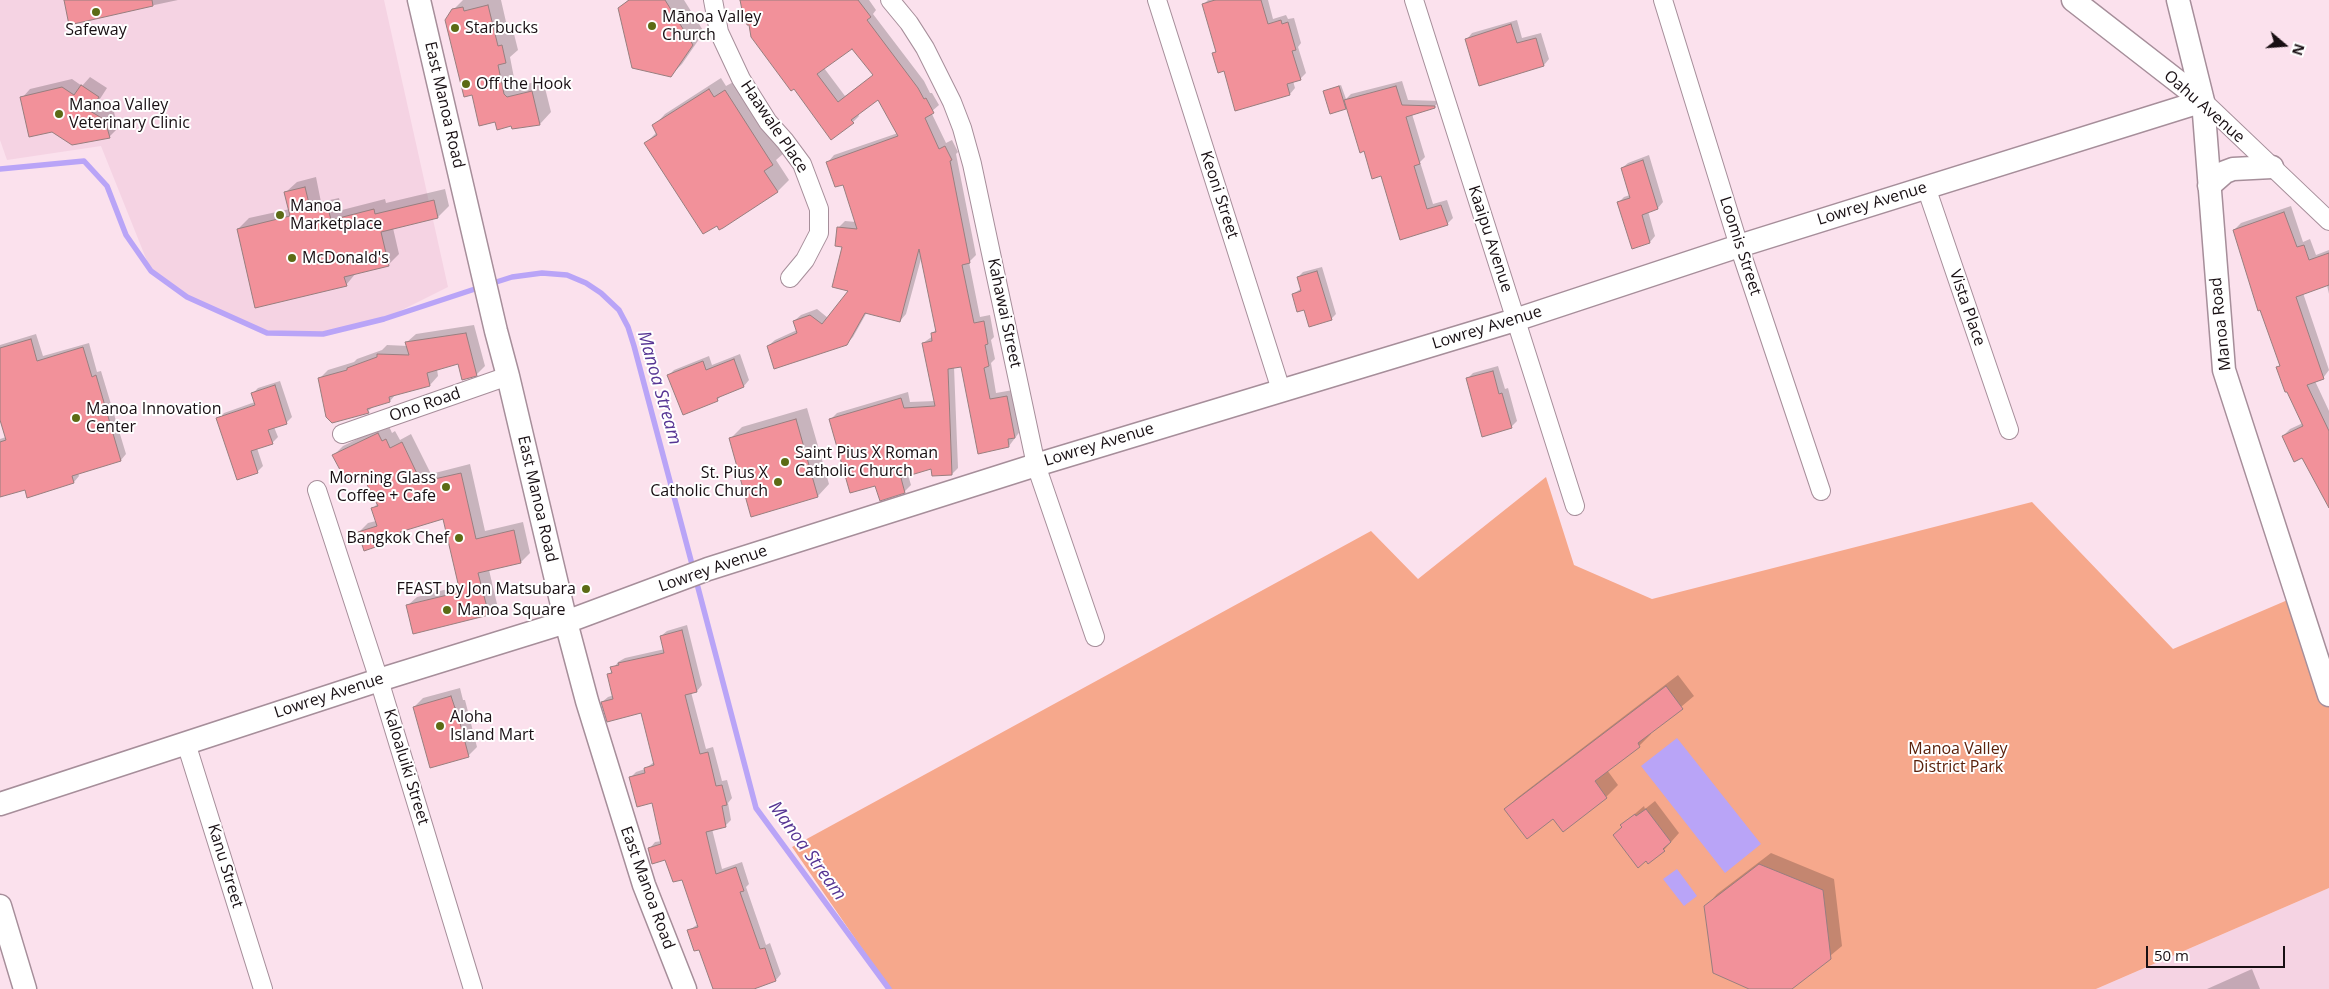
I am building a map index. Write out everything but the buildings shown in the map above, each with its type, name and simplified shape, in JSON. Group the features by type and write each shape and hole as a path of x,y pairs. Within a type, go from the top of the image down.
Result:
{"street":[{"name":"East Manoa Road","path":"419,0 496,331 589,710 644,885 685,989"},
{"name":"Haawale Place","path":"713,0 719,32 741,79 768,122 802,164 819,209 819,233 805,260 790,278"},
{"name":"Kahawai Street","path":"890,0 909,23 925,48 962,128 972,164 1036,465 1096,637"},
{"name":"Keoni Street","path":"1158,0 1281,390"},
{"name":"Kaaipu Avenue","path":"1414,0 1575,506"},
{"name":"Loomis Street","path":"1663,0 1739,246 1821,491"},
{"name":"Oahu Avenue","path":"2073,0 2203,102 2329,221"},
{"name":"Manoa Road","path":"2178,0 2203,102 2224,370 2329,695"},
{"name":"Lowrey Avenue","path":"0,804 379,680 566,622 708,569 1036,465 1516,320 1739,246 2203,102"},
{"path":"2209,186 2225,172 2233,169 2272,166"},
{"name":"Vista Place","path":"1926,187 2009,430"},
{"name":"Ono Road","path":"342,434 508,376"},
{"name":"Kaloaluiki Street","path":"317,490 379,680 473,989"},
{"name":"Kanu Street","path":"186,743 263,989"},
{"path":"0,906 26,989"}],"shaded area":[{"name":"Manoa Marketplace","path":"0,0 384,0 448,287 384,319 323,334 267,333 187,297 151,271 101,146 7,160 0,140"},
{"path":"1677,738 1761,844 1725,873 1641,766"},
{"path":"1677,869 1697,896 1684,906 1663,879"},
{"path":"2329,888 2329,989 2096,989"}],"green space":[{"name":"Manoa Valley District Park","path":"1546,477 1574,565 1652,599 2032,502 2173,649 2297,596 2329,695 2329,888 2096,989 890,989 792,847 1371,531 1418,579"}],"waterway":[{"name":"Manoa Stream","path":"0,169 84,161 107,186 126,235 151,271 187,297 267,333 323,334 384,319 481,287"},
{"name":"Manoa Stream","path":"490,284 512,277 542,273 567,275 586,283 601,293 619,310 628,327 634,346 693,568"},
{"name":"Manoa Stream","path":"696,580 756,808 889,989"}],"place":[{"name":"Safeway","path":"96,12"},
{"name":"Mānoa Valley Church","path":"652,26"},
{"name":"Starbucks","path":"455,28"},
{"name":"Off the Hook","path":"466,84"},
{"name":"Manoa Valley Veterinary Clinic","path":"59,114"},
{"name":"Manoa Marketplace","path":"280,215"},
{"name":"McDonald's","path":"292,258"},
{"name":"Manoa Innovation Center","path":"76,418"},
{"name":"Saint Pius X Roman Catholic Church","path":"785,462"},
{"name":"St. Pius X Catholic Church","path":"778,482"},
{"name":"Morning Glass Coffee + Cafe","path":"446,487"},
{"name":"Bangkok Chef","path":"459,538"},
{"name":"FEAST by Jon Matsubara","path":"586,589"},
{"name":"Manoa Square","path":"447,610"},
{"name":"Aloha Island Mart","path":"440,726"}]}
